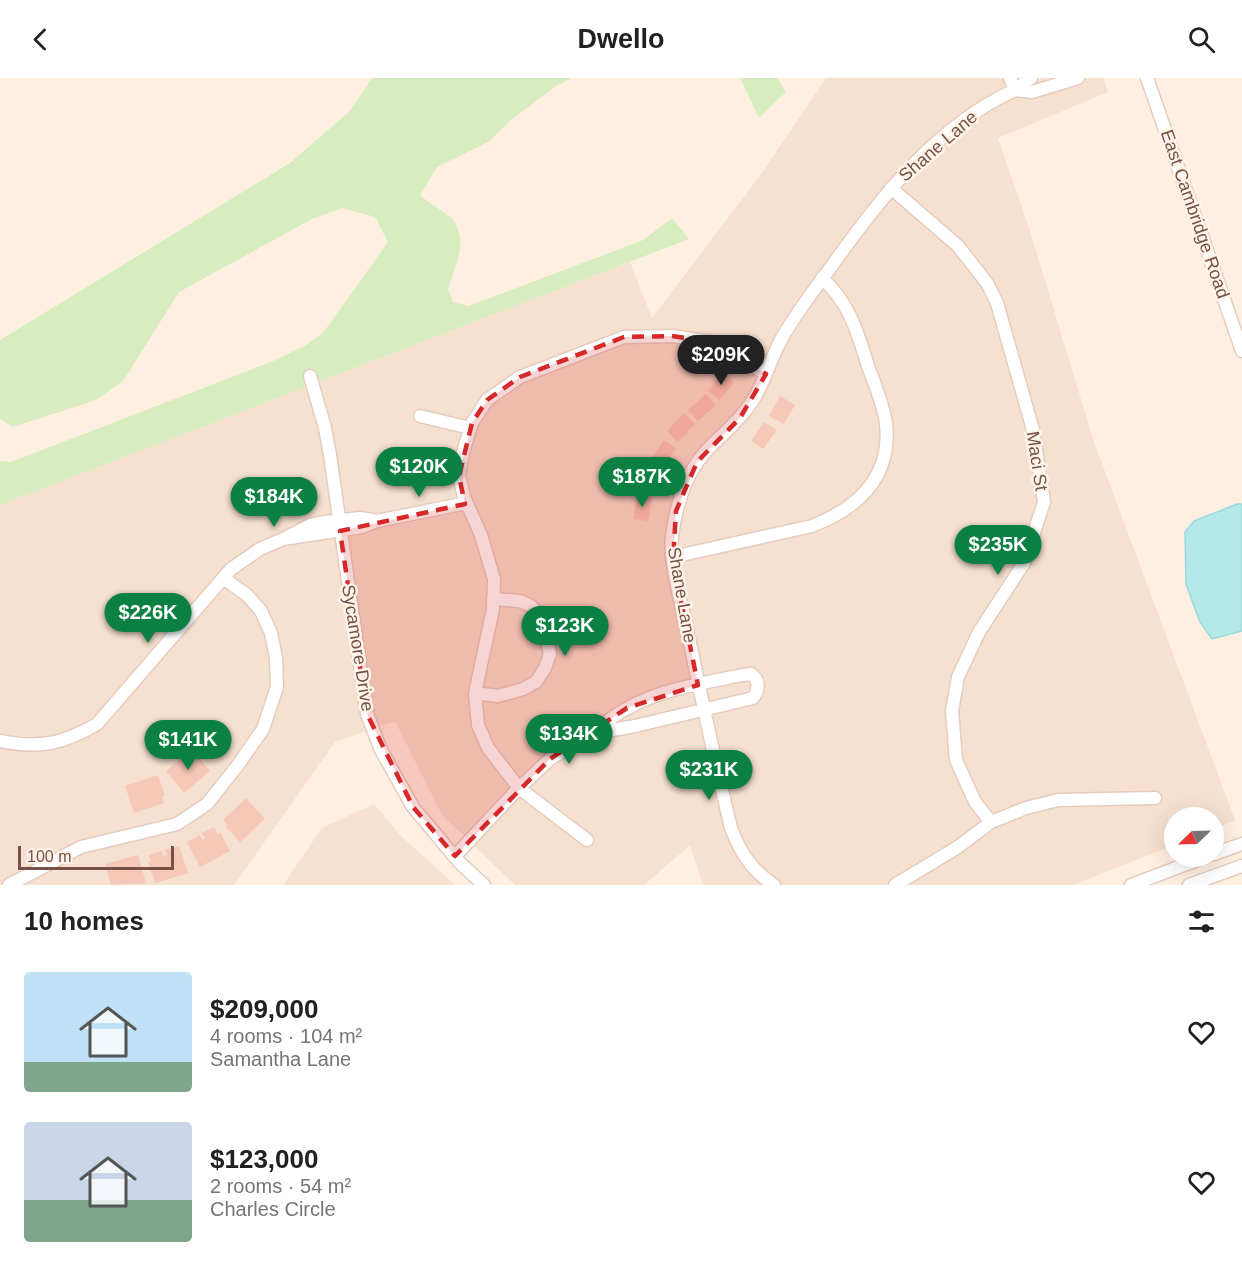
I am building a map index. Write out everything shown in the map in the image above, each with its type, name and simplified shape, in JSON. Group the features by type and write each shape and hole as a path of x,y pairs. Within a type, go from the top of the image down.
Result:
{"street":[{"path":"1010,78 1015,90 1032,92 1078,78"},
{"name":"Shane Lane","path":"774,885 749,863 738,846 731,828 698,685 673,557 672,539 676,511 697,462 751,404 783,337 876,204 920,157 944,137 984,107 1015,90 1031,78"},
{"name":"East Cambridge Road","path":"1147,78 1242,351"},
{"name":"Maci St","path":"891,188 958,246 987,283 997,303 1033,430 1044,502 1024,563 979,632 958,677 952,711 956,759 975,802 992,822"},
{"path":"673,557 826,521 860,500 878,476 884,458 886,426 881,403 852,318 839,296 822,279"},
{"path":"587,840 519,789 488,748 478,725 475,693 493,609 494,579 491,564 466,503 459,476 463,452 471,428 487,400 520,377 624,337 672,336 712,342 766,374"},
{"name":"Sycamore Drive","path":"310,376 325,428 367,714 381,750 413,807 455,856 484,885"},
{"path":"420,416 471,428"},
{"path":"0,741 50,745 83,733 97,724 231,569 260,549 310,525 340,525 360,518 377,521 466,503"},
{"path":"9,885 81,847 177,824 207,804 238,765 263,729 277,687 276,658 271,633 261,611 247,595 223,578"},
{"path":"475,693 498,696 523,689 536,682 550,654 542,618 531,606 520,601 493,599"},
{"path":"455,856 550,759 627,708 698,685 751,674 756,677 758,693 753,698 704,711 589,735"},
{"path":"895,885 958,847 992,822 1026,808 1058,800 1155,798"},
{"path":"1224,850 1242,844"},
{"path":"1190,885 1242,866"},
{"path":"1131,885 1179,867"}],"highlighted area":[{"path":"672,336 712,342 766,374 740,418 697,462 676,511 673,561 698,685 627,708 550,759 455,856 413,807 367,714 340,531 465,504 459,476 472,423 487,400 520,377 624,337"}],"shaded area":[{"path":"826,78 1103,78 1108,92 998,138 1029,228 1094,442 1235,820 1224,825 1224,807 1164,807 1164,849 1073,885 703,885 690,845 644,885 515,885 442,815 395,721 335,742 234,885 0,885 0,505 630,262 652,318 762,173"},
{"path":"374,804 401,836 455,885 283,885 322,828"}],"green space":[{"path":"372,78 572,78 556,86 511,120 488,142 437,167 420,195 452,219 458,229 459,255 448,289 453,302 469,306 643,240 672,218 689,239 0,505 0,461 11,462 271,362 305,346 323,333 388,242 375,217 342,208 312,219 179,292 123,381 96,400 13,427 0,419 0,340 290,163 350,111"},
{"path":"740,78 777,78 786,92 759,118"}],"water":[{"path":"1242,504 1242,631 1212,639 1200,622 1186,584 1185,532 1194,521"}],"building":[{"path":"722,372 734,382 720,400 708,391"},
{"path":"706,394 716,405 698,421 688,410"},
{"path":"780,396 795,405 784,424 769,416"},
{"path":"684,413 695,424 678,442 667,431"},
{"path":"764,422 777,430 763,449 751,441"},
{"path":"664,440 676,448 662,468 651,459"},
{"path":"647,467 663,473 654,495 639,489"},
{"path":"637,495 652,497 648,521 633,519"},
{"path":"192,749 210,771 184,793 166,771"},
{"path":"158,775 165,796 162,797 164,803 134,813 125,786"},
{"path":"246,798 265,819 240,842 226,827 228,826 223,820"},
{"path":"214,827 218,834 220,832 230,851 200,867 187,842 200,835 202,840 205,838 202,833"},
{"path":"179,846 188,873 155,883 148,862 151,862 149,855 162,851 163,856 167,855 165,850"},
{"path":"138,855 146,883 111,885 105,864"}]}
